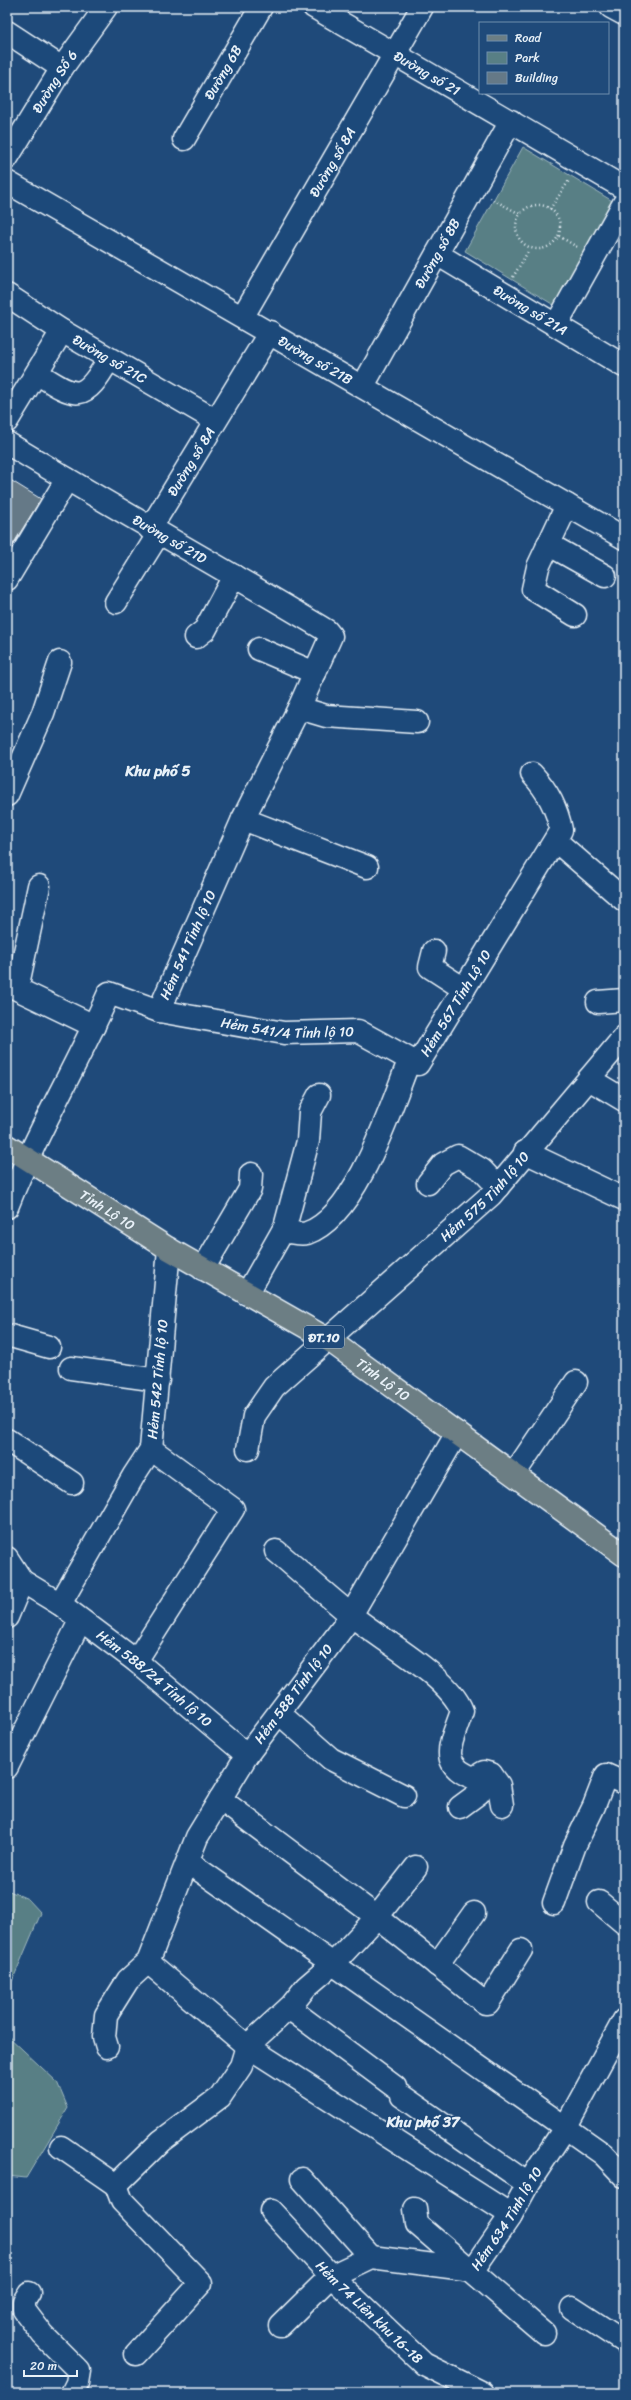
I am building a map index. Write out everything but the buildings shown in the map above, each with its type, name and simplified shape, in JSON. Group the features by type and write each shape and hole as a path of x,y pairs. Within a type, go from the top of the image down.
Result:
{"main road":[{"name":"Tỉnh Lộ 10","path":"7,1146 169,1249 329,1340 624,1556"}],"street":[{"name":"Đường Số 6","path":"7,158 13,133 106,7"},
{"name":"Đường 6B","path":"184,139 261,7"},
{"name":"Đường số 21","path":"314,7 624,188"},
{"name":"Đường số 8A","path":"243,316 422,7"},
{"path":"611,7 624,14"},
{"path":"7,32 62,68"},
{"name":"Đường số 8B","path":"363,386 511,122"},
{"name":"Đường số 21B","path":"7,182 243,316 624,538"},
{"path":"556,325 624,203"},
{"name":"Đường số 21A","path":"437,254 624,366"},
{"name":"Đường số 21C","path":"7,295 62,331 215,420"},
{"path":"7,421 62,331"},
{"name":"Đường số 8A","path":"116,602 215,420 270,332"},
{"path":"37,373 65,390 82,392 90,388 96,382 109,358"},
{"name":"Đường số 21D","path":"7,443 67,480 327,631 331,636"},
{"path":"7,578 67,480"},
{"path":"567,505 538,566 533,589 576,615"},
{"path":"548,544 605,576"},
{"path":"196,636 204,630 234,576"},
{"name":"Hẻm 541 Tỉnh lộ 10","path":"7,1207 26,1158 94,1026 108,992 160,1011 243,819 299,708 331,636"},
{"path":"260,649 315,674"},
{"path":"7,795 43,713 60,662"},
{"path":"299,708 326,716 417,722"},
{"path":"532,774 542,785 558,812 561,830 556,841 624,900"},
{"path":"243,819 367,867"},
{"name":"Hẻm 567 Tỉnh Lộ 10","path":"283,1231 305,1234 319,1228 334,1213 366,1166 409,1061 418,1064 511,910 556,841"},
{"path":"39,886 17,989 94,1026"},
{"path":"434,951 430,967 464,989"},
{"path":"598,1002 624,1000"},
{"name":"Hẻm 541/4 Tỉnh lộ 10","path":"160,1011 284,1033 358,1030 409,1061"},
{"name":"Hẻm 575 Tỉnh lộ 10","path":"248,1449 254,1416 274,1387 329,1340 498,1187 525,1152 624,1037"},
{"path":"589,1079 624,1100"},
{"path":"247,1294 283,1231 305,1154 310,1112 319,1095"},
{"path":"525,1152 624,1199"},
{"path":"428,1182 444,1164 458,1156 482,1170 498,1187"},
{"path":"203,1269 250,1189 251,1174"},
{"name":"Hẻm 542 Tỉnh lộ 10","path":"60,1604 134,1475 151,1449 169,1249"},
{"path":"7,1335 49,1348"},
{"path":"71,1368 158,1380"},
{"path":"514,1474 576,1382"},
{"name":"Hẻm 588 Tỉnh lộ 10","path":"148,1962 197,1838 247,1755 351,1615 457,1433"},
{"path":"7,1440 72,1483"},
{"path":"136,1661 233,1509 151,1449"},
{"path":"276,1551 351,1615 445,1684 458,1699 462,1711 450,1746 450,1762 460,1773 474,1778 484,1772 491,1774 499,1785 502,1805"},
{"path":"7,1558 22,1581 7,1617"},
{"name":"Hẻm 588/24 Tỉnh lộ 10","path":"22,1581 60,1604 136,1661 247,1755"},
{"path":"7,1767 80,1620"},
{"path":"279,1713 331,1759 404,1796"},
{"path":"460,1807 479,1793 491,1774"},
{"path":"554,1903 575,1845 594,1806 606,1775 624,1784"},
{"path":"220,1799 378,1917 487,2004 521,1950"},
{"path":"188,1862 334,1963 602,2154 624,2176"},
{"path":"116,2185 161,2141 220,2097 242,2066 247,2046 289,2008 306,1987 334,1963 378,1917 416,1868"},
{"path":"599,1902 624,1923"},
{"path":"437,1965 474,1913"},
{"path":"107,2047 104,2037 106,2015 128,1980 148,1962 247,2046 511,2215"},
{"path":"289,2008 399,2092 528,2184"},
{"name":"Hẻm 634 Tỉnh lộ 10","path":"371,2257 473,2270 511,2215 528,2184 565,2128 624,2020"},
{"path":"61,2147 116,2185 122,2201 201,2283 136,2354"},
{"path":"280,2326 331,2276 371,2257 302,2179"},
{"path":"415,2209 417,2224 473,2270 544,2333"},
{"name":"Hẻm 74 Liên khu 16-18","path":"271,2211 331,2276 424,2364 483,2393"},
{"path":"29,2293 24,2302 24,2310 43,2335 79,2371 77,2383 72,2393"},
{"path":"572,2308 624,2342"}],"path":[{"path":"550,209 580,162"},
{"path":"473,189 520,214"},
{"path":"545,205 550,209 557,214 561,227 557,241 546,249 529,250 520,241 515,227 520,214 531,206 545,205"},
{"path":"559,236 578,248"},
{"path":"503,293 529,250"}],"green space":[{"path":"523,147 619,205 562,310 465,251"},
{"path":"7,1890 28,1899 41,1913 7,1993"},
{"path":"7,2035 57,2082 68,2108 26,2178 7,2176"}],"district":[{"name":"Khu phố 5","path":"158,771"},
{"name":"Khu phố 37","path":"423,2122"}]}
